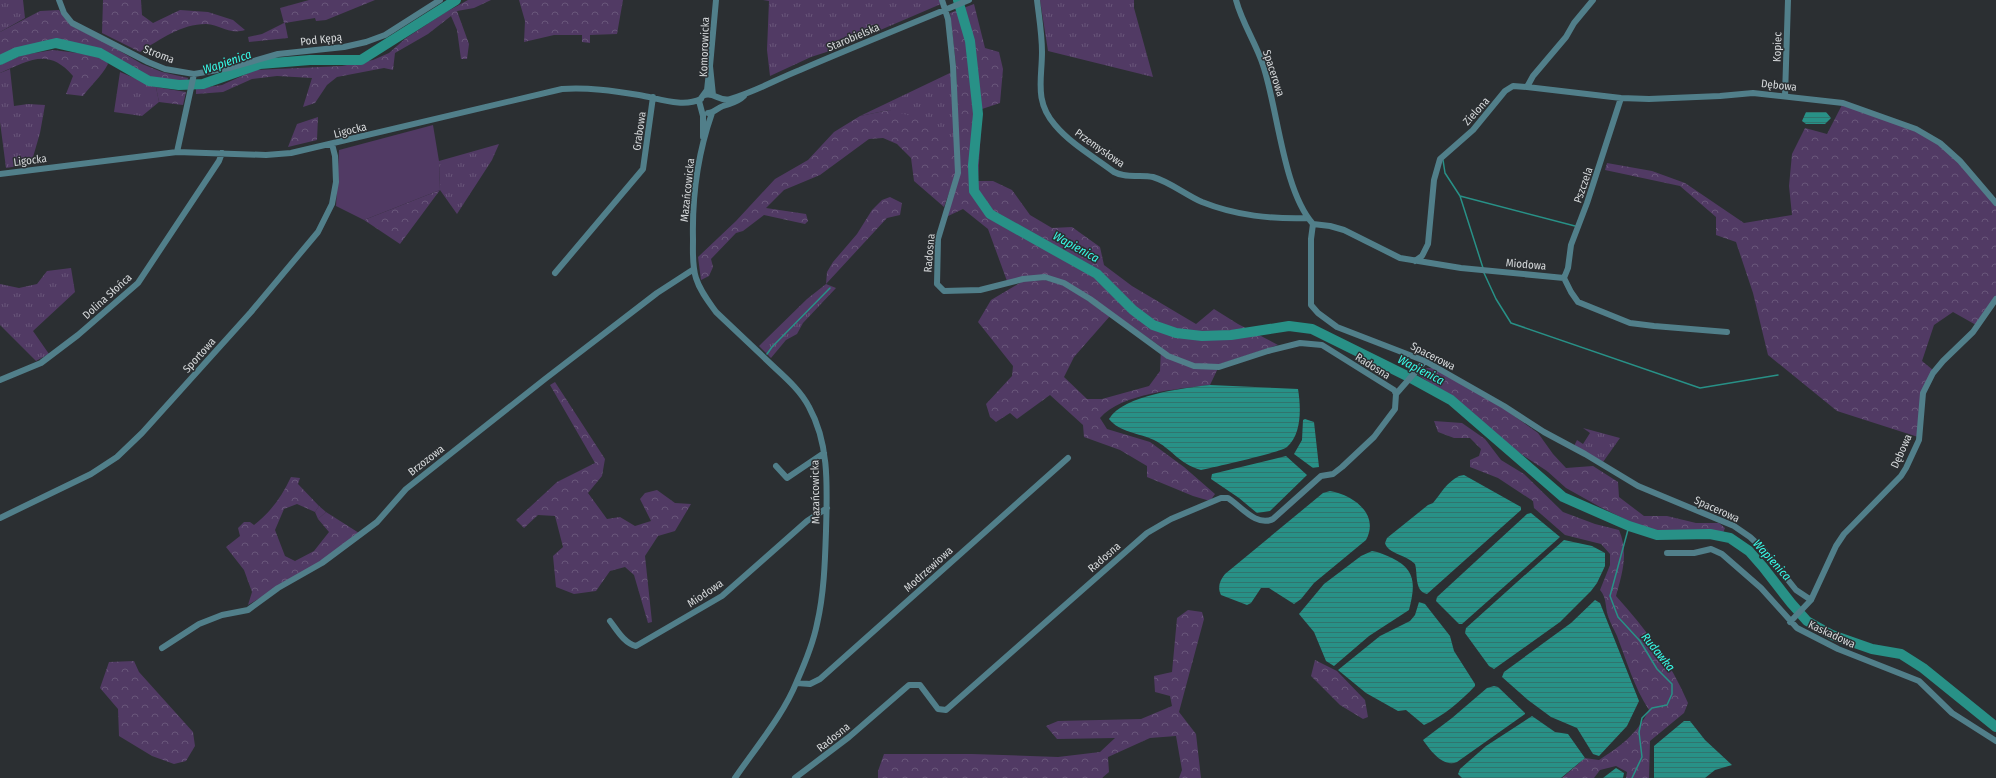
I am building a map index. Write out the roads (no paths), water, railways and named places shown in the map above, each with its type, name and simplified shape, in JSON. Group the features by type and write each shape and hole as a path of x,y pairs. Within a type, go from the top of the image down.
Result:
{"street":[{"name":"Stroma","path":"59,0 64,13 72,23 153,64 165,69 194,74"},
{"name":"Pod Kępą","path":"194,74 223,70 278,54 344,47 366,42 385,35 440,0"},
{"name":"Komorowicka","path":"715,96 710,66 716,0"},
{"name":"Radosna","path":"795,778 849,737 909,685 920,685 938,709 946,710 1147,533 1171,519 1220,498 1228,498 1257,521 1266,522 1273,519 1321,476 1333,474 1342,467 1374,437 1396,409 1396,394 1394,390 1322,345 1300,343 1268,351 1219,367 1194,366 1168,356 1064,283 1045,278 1023,279 980,290 944,291 937,284 938,239 958,173 953,66 948,9 942,0"},
{"name":"Starobielska","path":"746,94 969,0"},
{"name":"Przemysłowa","path":"1037,0 1041,26 1042,53 1040,90 1050,119 1067,137 1114,172 1123,176 1145,176 1155,178 1202,202 1237,214 1271,219 1308,218"},
{"name":"Spacerowa","path":"1236,0 1240,15 1262,63 1271,91 1290,174 1299,203 1313,224 1311,239 1311,305 1318,313 1337,327 1425,361 1638,486 1734,526 1750,537 1764,550 1796,590 1811,600"},
{"path":"1527,87 1533,76 1566,37 1574,23 1592,0"},
{"name":"Kopiec","path":"1785,96 1788,0"},
{"path":"703,141 703,116 701,109 710,66"},
{"path":"177,152 194,74"},
{"name":"Zielona","path":"1415,261 1422,256 1428,244 1434,180 1440,159 1473,130 1505,91 1513,86 1527,87"},
{"name":"Dębowa","path":"1527,87 1621,98 1649,99 1753,93 1843,103 1916,129 1940,143 1960,161 1996,203"},
{"name":"Ligocka","path":"0,174 177,152 278,155 332,144 562,90 588,89 653,97 677,102 691,102 703,97"},
{"path":"703,97 715,96 728,100 746,94"},
{"path":"677,102 701,109 707,113 712,113 717,109 734,103 746,94"},
{"path":"715,96 718,103 717,109"},
{"name":"Grabowa","path":"555,273 644,169 653,97"},
{"name":"Pszczela","path":"1564,278 1568,268 1571,245 1587,203 1621,98"},
{"name":"Mazańcowicka","path":"712,113 703,141 694,201 694,269 701,290 708,301 725,320 785,377 809,406 820,434 828,486 822,599 815,631 797,683 783,708 735,778"},
{"name":"Sportowa","path":"0,518 91,474 117,457 142,433 251,312 318,232 332,204 336,182 335,156 332,144"},
{"name":"Dolina Słońca","path":"0,380 41,362 78,335 138,284 183,218 219,161 222,153"},
{"name":"Miodowa","path":"1313,224 1330,226 1344,230 1400,258 1461,268 1564,278"},
{"name":"Brzozowa","path":"162,648 199,624 222,615 248,610 278,588 322,563 377,522 406,489 545,379 657,293 694,269"},
{"path":"1564,278 1578,302 1630,323 1728,332"},
{"name":"Dębowa","path":"1792,620 1811,600 1836,546 1844,534 1901,476 1919,440 1923,393 1933,374 1943,361 1973,332 1996,299"},
{"path":"1396,394 1425,361"},
{"path":"776,466 787,478 824,453"},
{"name":"Modrzewiowa","path":"797,683 810,684 820,679 1068,458"},
{"name":"Miodowa","path":"610,621 630,645 636,646 722,596 807,521 827,508"},
{"name":"Kaskadowa","path":"1667,553 1694,553 1710,549 1722,554 1761,588 1792,620 1796,628 1838,649 1919,681 1952,713 1996,741"}],"waterway":[{"name":"Wapienica","path":"0,60 17,52 56,43 100,53 149,81 179,85 203,84 260,64 310,60 361,60 456,0"},
{"name":"Wapienica","path":"958,0 970,41 978,114 973,165 974,191 990,214 1097,274 1133,310 1153,325 1176,333 1202,336 1231,335 1289,326 1312,329 1411,378 1451,400 1563,497 1629,526 1657,535 1710,534 1730,538 1749,551 1807,621 1832,635 1872,649 1901,654 1923,668 1996,727"},
{"path":"1443,160 1445,173 1460,196 1483,268"},
{"path":"1460,196 1575,226"},
{"path":"1484,273 1496,299 1511,323 1700,388 1778,375"},
{"path":"767,354 772,347 830,288"},
{"name":"Rudawka","path":"1629,526 1610,596 1618,617 1640,641 1657,669 1672,684 1672,694 1667,705 1652,708 1642,718 1639,732 1642,757 1632,778"}]}
